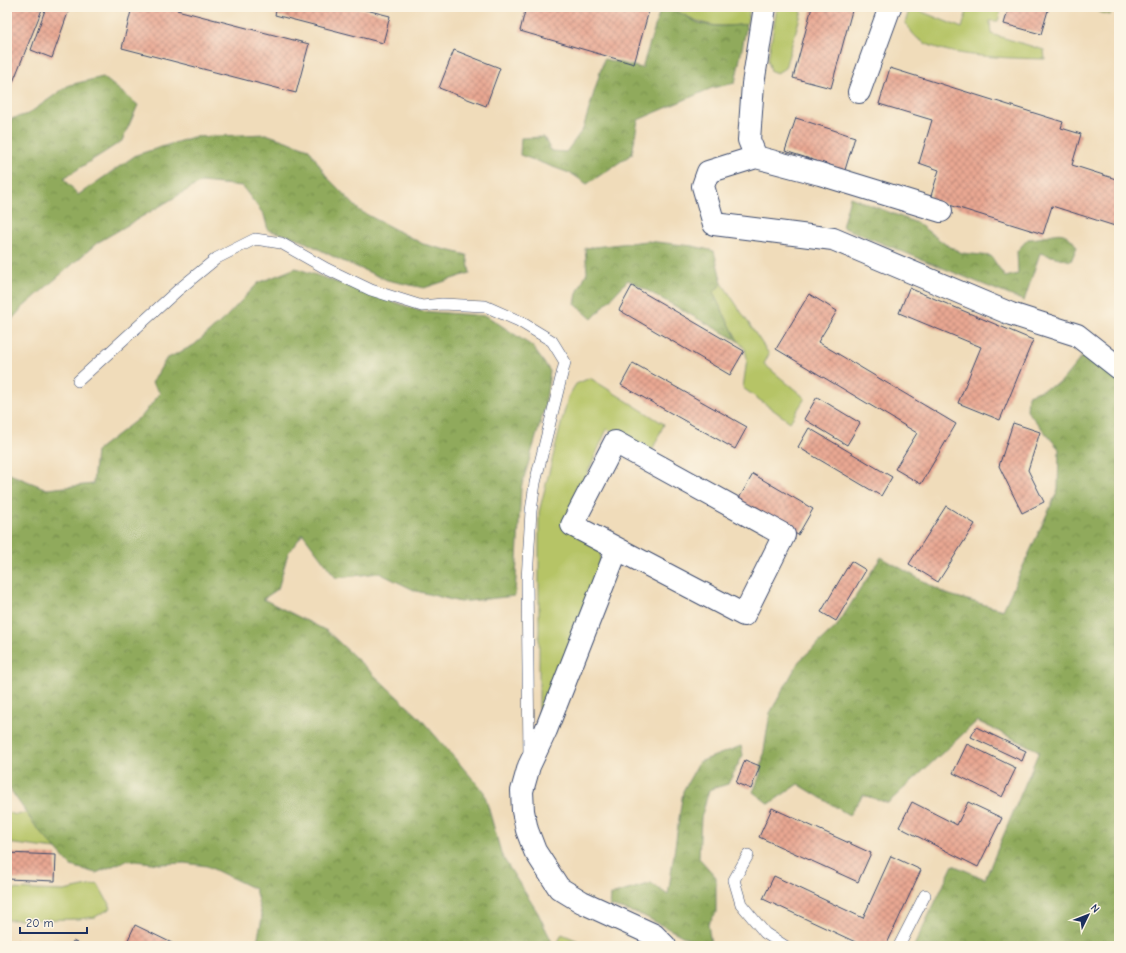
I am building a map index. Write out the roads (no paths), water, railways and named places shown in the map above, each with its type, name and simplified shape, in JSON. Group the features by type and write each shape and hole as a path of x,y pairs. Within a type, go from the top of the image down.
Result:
{"street":[{"path":"756,157 749,140 753,84 765,7"},
{"path":"859,92 890,7"},
{"path":"941,211 820,174 756,157 708,172 703,186 714,224 833,240 1011,314 1077,335 1119,368"},
{"path":"615,442 784,535 744,615 617,548 572,525 615,442"},
{"path":"617,548 546,730 529,766 522,791 523,811 527,830 535,851 558,888 582,902 654,935 665,946"}],"lane":[{"path":"78,381 178,290 217,258 255,239 281,243 327,269 371,290 422,306 442,304 485,306 519,320 552,341 565,362 535,483 531,511 527,580 529,766"},
{"path":"748,855 734,880 741,904 765,933 785,946"},
{"path":"899,946 925,895"}]}
